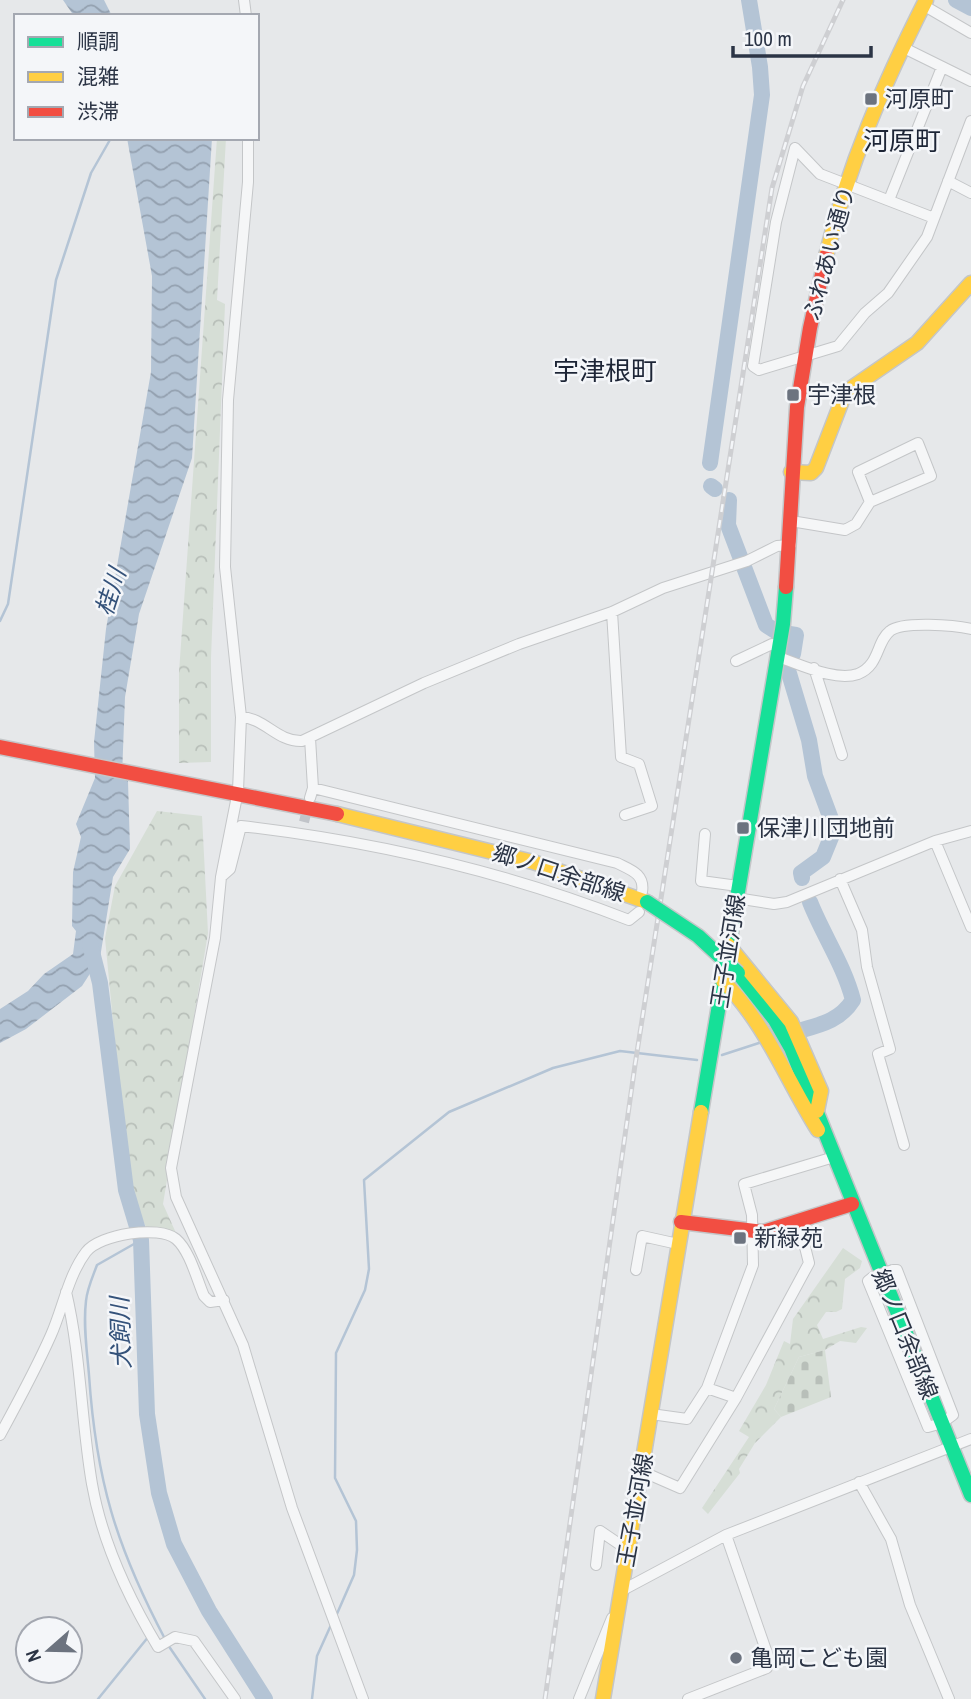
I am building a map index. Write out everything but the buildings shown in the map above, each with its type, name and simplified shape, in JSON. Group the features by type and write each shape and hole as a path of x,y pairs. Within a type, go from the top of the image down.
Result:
{"main road":[{"name":"ふれあい通り","path":"791,472 804,354 846,186 879,95 925,3"},
{"path":"791,472 811,473 816,468 843,398 853,387 917,343 971,283"},
{"name":"王子並河線","path":"603,1699 783,624 791,545 791,472"},
{"name":"郷ノ口余部線","path":"0,747 238,791 533,861 603,882 698,936 738,974 775,1020 791,1048 971,1495"},
{"path":"728,945 791,1022 821,1091 817,1113"},
{"path":"723,981 738,994 758,1021 784,1066 803,1109 832,1153"},
{"path":"681,1223 763,1232 799,1223 852,1204"}],"street":[{"path":"925,3 971,33"},
{"path":"902,47 971,81"},
{"path":"889,200 942,67"},
{"path":"934,218 820,174 795,148 776,222 753,366 759,370 838,345 865,313 888,293 927,237 971,121"},
{"path":"248,140 248,182 228,400 225,567 241,717 238,791 221,877 215,938 172,1168 176,1197 210,1275 225,1300 243,1345 292,1508 363,1699"},
{"path":"948,181 971,192"},
{"path":"790,521 845,530 856,524 870,502 931,476 918,443 858,472 870,502"},
{"path":"241,717 263,722 274,732 294,741 310,738 424,683 519,644 612,612 663,588 743,562 777,546 791,545"},
{"path":"612,612 621,757 639,764 652,806 625,815"},
{"path":"736,661 772,644 814,668 844,676 858,674 877,656 889,631 905,625 971,629"},
{"path":"814,668 842,755"},
{"path":"221,877 230,869 241,826 301,833 468,870 629,920 642,902 643,884 637,872 617,863 460,823 311,793 310,738"},
{"path":"301,833 304,822"},
{"path":"460,823 463,837"},
{"path":"705,834 701,881 774,904 787,902 935,841 971,831"},
{"path":"935,841 971,927"},
{"path":"467,856 468,870"},
{"path":"840,878 862,930 867,967 890,1049 878,1054 904,1145"},
{"path":"651,1414 687,1419 707,1388 753,1265 750,1231 752,1214 744,1184 832,1153"},
{"path":"641,1471 680,1488 736,1398 808,1263 799,1223"},
{"path":"0,1435 51,1335 66,1292 87,1250 101,1240 120,1234 167,1234 181,1245 204,1296 210,1302 225,1300"},
{"path":"636,1270 642,1236 678,1244"},
{"path":"897,1270 953,1415 942,1423 928,1427 868,1281 873,1277 897,1270"},
{"path":"66,1292 75,1328 92,1486 110,1550 137,1612 158,1647 175,1637 194,1642 235,1699"},
{"path":"707,1388 736,1398"},
{"path":"579,1699 620,1596 726,1535 971,1439"},
{"path":"859,1482 891,1539 910,1605 949,1699"},
{"path":"596,1565 600,1531 628,1550"},
{"path":"688,1699 767,1668 769,1659 726,1535"}],"green space":[{"path":"217,140 226,140 217,300 225,304 211,658 211,762 179,763 179,672"},
{"path":"157,811 202,816 208,933 163,1204 176,1233 146,1227 134,1202 105,938 115,886"},
{"path":"843,1248 862,1261 860,1268 845,1279 842,1309 826,1312 817,1325 823,1339 861,1327 867,1328 856,1343 840,1341 825,1350 799,1357 774,1409 781,1417 755,1443 739,1469 740,1473 708,1514 702,1508 749,1437 739,1431 766,1385 784,1341 790,1344 793,1319"},
{"path":"825,1350 831,1397 781,1417 774,1409 799,1357"}],"water":[{"path":"63,0 104,0 111,14 73,14"},
{"path":"127,140 212,140 192,458 139,614 125,697 122,776 128,781 130,849 113,877 100,958 82,986 26,1029 0,1043 0,1009 28,991 44,974 73,954 76,931 72,926 73,872 81,837 76,824 95,778 94,742 106,629 151,372 152,276"}],"waterway":[{"path":"710,463 762,95 749,0"},
{"path":"956,0 971,8"},
{"path":"0,621 8,604 56,280 91,173 110,140"},
{"path":"711,486 715,489"},
{"path":"729,500 728,525 766,625 777,632 796,635 793,654"},
{"path":"788,670 809,740 815,776 831,819 832,835 823,857 801,873 802,878"},
{"path":"802,1030 831,1020 843,1012 853,1000 810,902"},
{"name":"犬飼川","path":"90,944 100,983 126,1190 141,1240 147,1414 159,1493 174,1544 209,1611 265,1699"},
{"path":"722,1055 762,1042"},
{"path":"336,1616 354,1575 357,1550 356,1521 335,1478 336,1353 365,1290 369,1269 364,1180 449,1112 553,1068 620,1051 697,1060"},
{"path":"141,1240 97,1265 87,1296 86,1338 92,1413 111,1512 133,1573 165,1639"},
{"path":"312,1699 317,1656 331,1625"},
{"path":"98,1699 149,1636"},
{"path":"168,1645 205,1699"}],"tunnel":[{"path":"304,822 309,802"}],"railway":[{"path":"545,1699 635,1065 772,188 803,86 843,0"}],"traffic: fast":[{"path":"701,1112 783,624 786,587"},
{"path":"647,902 698,936 738,973"},
{"path":"738,973 775,1020 791,1048 971,1495"}],"traffic: slow":[{"path":"826,256 856,157 896,62 926,0"},
{"path":"791,472 811,473 816,468 843,398 853,387 917,343 971,283"},
{"path":"337,814 533,862 647,902"},
{"path":"728,945 791,1022 821,1091 817,1111"},
{"path":"723,981 764,1034 818,1130"},
{"path":"603,1699 701,1112"}],"traffic: jam":[{"path":"786,587 797,407 810,328 826,256"},
{"path":"0,747 337,814"},
{"path":"681,1222 763,1232 852,1204"}],"place":[{"name":"河原町","path":"871,99"},
{"name":"宇津根","path":"793,395"},
{"name":"保津川団地前","path":"743,828"},
{"name":"新緑苑","path":"740,1238"},
{"name":"亀岡こども園","path":"736,1658"}],"district":[{"name":"河原町","path":"902,141"},
{"name":"宇津根町","path":"605,371"}],"water label":[{"name":"桂川","path":"111,592"}]}
